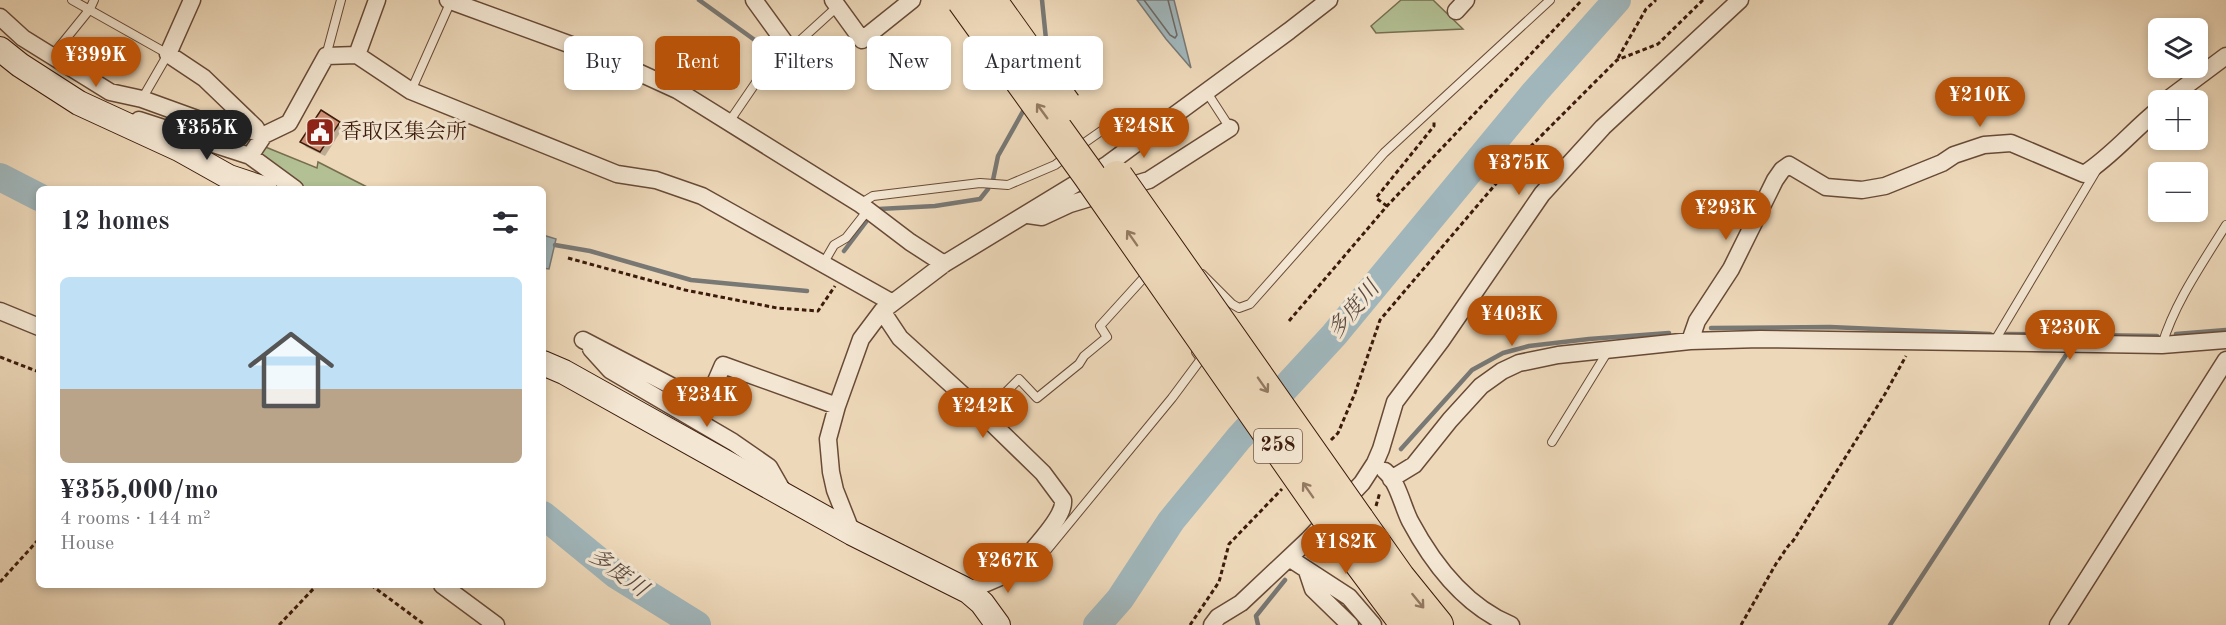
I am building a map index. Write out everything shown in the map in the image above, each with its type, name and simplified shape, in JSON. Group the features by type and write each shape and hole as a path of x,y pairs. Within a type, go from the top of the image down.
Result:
{"highway":[{"name":"258","path":"963,0 1098,170"},
{"name":"258","path":"990,0 1098,170 1350,529 1407,625"},
{"name":"258","path":"1350,529 1399,578 1437,625"}],"street":[{"path":"192,0 168,54 204,78 264,135"},
{"path":"357,55 377,0"},
{"path":"449,0 607,58 677,90 864,207 944,264"},
{"path":"754,0 780,36"},
{"path":"835,3 862,40 912,0"},
{"path":"852,532 835,490 828,439 861,339 887,306 944,264 1098,170 1329,0"},
{"path":"1212,625 1218,617 1241,603 1289,558 1362,483 1375,463 1395,402 1441,341 1542,194 1603,127 1740,0"},
{"path":"0,17 23,38 110,92 142,99 200,120 238,126 264,135"},
{"path":"0,49 78,103 179,149 229,177 256,186"},
{"path":"250,156 264,135 289,123 326,56 357,55 411,91 616,174 656,180 702,196 842,275 887,306 900,338 1043,473 1063,500 1061,513 1030,554 1034,563 975,597"},
{"path":"2180,90 2226,56"},
{"path":"118,122 135,118 250,156 291,186"},
{"path":"1690,341 1697,321 1731,269 1775,180 1789,165 1826,187 1862,190 1885,186 1942,163 1954,155 1984,145 2011,143 2084,174 2101,163 2148,118"},
{"path":"1025,215 1042,217 1070,204 1141,188 1149,180 1230,128"},
{"path":"0,311 36,326"},
{"path":"1391,479 1414,465 1470,397 1502,371 1519,363 1558,355 1690,341 1770,339 2162,345 2226,340"},
{"path":"786,495 769,467 733,442 610,370 583,340 706,404 723,365 837,406"},
{"path":"2058,625 2226,360"},
{"path":"546,364 564,372 852,532 975,597 998,625"},
{"path":"1375,463 1389,475 1409,520 1439,568 1475,606 1511,625"},
{"path":"1289,558 1349,597 1373,625"},
{"path":"1307,571 1313,589 1350,625"},
{"path":"446,588 496,625"}],"lane":[{"path":"72,0 168,54 142,99"},
{"path":"52,56 90,9 94,0"},
{"path":"326,56 341,0"},
{"path":"411,91 449,0"},
{"path":"1197,268 1232,304 1245,308 1384,153 1550,0"},
{"path":"805,36 835,3"},
{"path":"729,122 752,88"},
{"path":"1206,91 1230,128"},
{"path":"823,264 834,244 846,238 873,196 980,183 1008,185 1055,165 1107,127 1127,129"},
{"path":"1994,342 2101,163"},
{"path":"2162,345 2166,329 2187,288 2226,225"},
{"path":"983,416 1019,379 1037,398 1079,364 1084,356 1107,337 1100,326 1178,241"},
{"path":"1165,304 1204,277"},
{"path":"1034,563 1095,493 1201,359 1187,340"},
{"path":"1552,442 1608,350"}],"path":[{"path":"1289,321 1387,206 1582,0"},
{"path":"1329,441 1338,433 1355,393 1380,320 1511,166 1617,60 1646,9 1656,0"},
{"path":"1617,60 1658,44 1703,0"},
{"path":"1387,206 1376,198 1434,126 1434,105"},
{"path":"568,258 685,291 777,308 818,311 842,275"},
{"path":"1740,625 1777,562 1793,541 1885,394 1913,341"},
{"path":"0,357 36,371"},
{"path":"1190,625 1219,582 1229,544 1287,484"},
{"path":"0,582 36,542"},
{"path":"279,625 314,588"},
{"path":"375,588 425,625"}],"green space":[{"path":"1401,0 1433,0 1463,29 1376,33 1371,26"},
{"path":"263,146 317,168 318,162 365,186 303,186 258,155"}],"water":[{"path":"1137,0 1174,0 1191,68 1166,39"},
{"path":"546,236 556,239 549,269 546,268"}],"building":[{"name":"香取区集会所","path":"321,110 340,122 320,152 300,142"}],"waterway":[{"path":"699,0 752,38"},
{"path":"1042,0 1046,36"},
{"name":"多度川","path":"1097,625 1120,599 1171,521 1239,438 1334,335 1535,92 1617,0"},
{"path":"993,180 998,156 1026,106"},
{"name":"多度川","path":"0,177 36,195"},
{"path":"879,209 935,206 980,199 988,189"},
{"path":"844,251 869,218"},
{"path":"555,245 590,251 691,280 807,291"},
{"path":"1711,328 1830,327 1990,334"},
{"path":"2176,334 2226,330"},
{"path":"1401,449 1472,370 1503,353 1529,346 1669,333"},
{"path":"2007,334 2157,336"},
{"path":"1890,625 2068,352"},
{"name":"多度川","path":"546,517 615,574 697,625"},
{"path":"1258,625 1256,616 1285,580"}],"place":[{"name":"香取区集会所","path":"320,132"}]}
